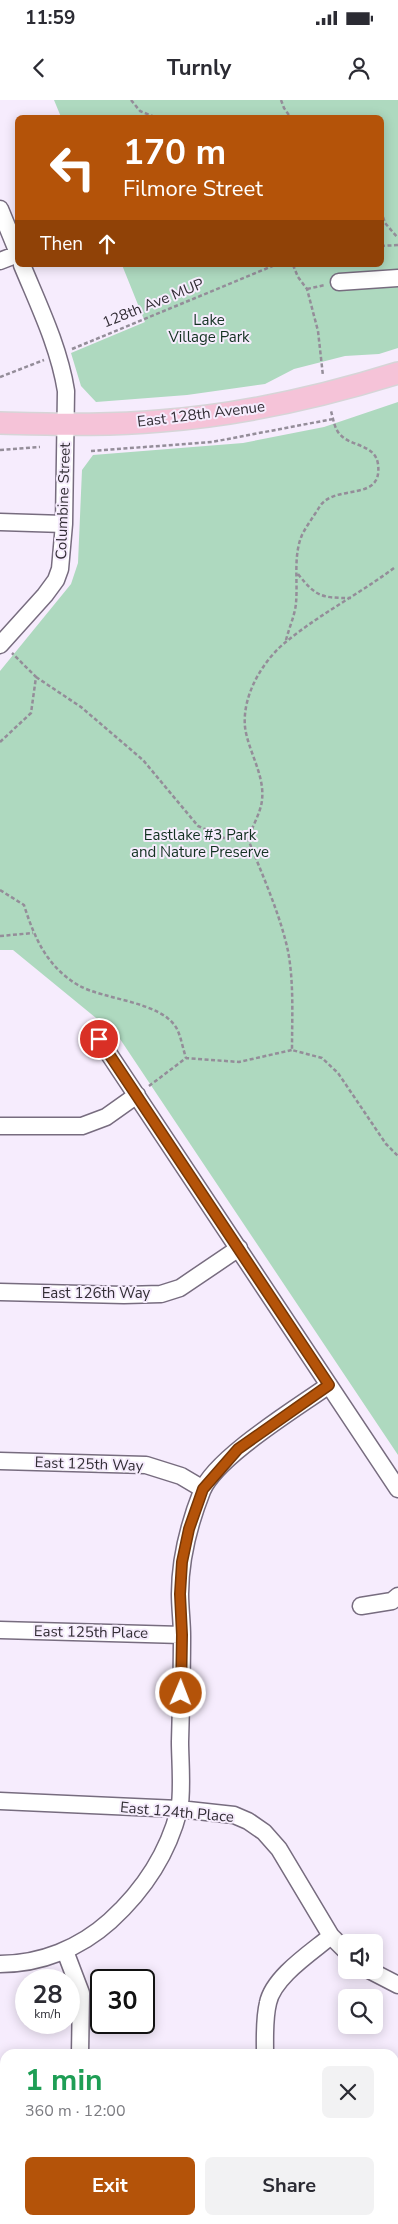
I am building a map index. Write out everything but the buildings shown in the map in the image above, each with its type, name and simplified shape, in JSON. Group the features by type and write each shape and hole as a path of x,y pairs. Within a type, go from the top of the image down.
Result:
{"main road":[{"name":"East 128th Avenue","path":"0,423 66,425 160,421 244,411 327,394 398,372"}],"street":[{"path":"0,209 15,246"},
{"path":"0,261 15,254"},
{"name":"Columbine Street","path":"1,644 56,580 60,569 64,524 66,391 63,374 52,339 23,267"},
{"path":"339,282 398,278"},
{"path":"0,522 64,524"},
{"path":"99,1039 398,1488"},
{"path":"0,1126 82,1126 106,1117 137,1095"},
{"name":"East 126th Way","path":"0,1292 161,1294 180,1288 239,1248"},
{"path":"0,1964 22,1963 49,1957 65,1951 102,1928 128,1905 156,1866 179,1809 182,1635 180,1594 184,1546 203,1489 238,1449 329,1385"},
{"name":"East 125th Way","path":"0,1461 146,1464 181,1476 203,1489"},
{"path":"361,1606 392,1600 398,1596"},
{"name":"East 125th Place","path":"0,1630 182,1635"},
{"name":"East 124th Place","path":"0,1801 179,1809 234,1815 248,1821 264,1832 279,1849 331,1936 338,1943"},
{"path":"265,2049 268,2003 271,1995 286,1974 331,1936"},
{"path":"65,1951 81,1993 80,2049"},
{"path":"383,1977 398,1985"}],"path":[{"path":"131,100 140,110 151,115"},
{"path":"281,100 289,115"},
{"path":"384,219 398,238"},
{"path":"384,246 398,245"},
{"path":"260,267 261,271"},
{"name":"128th Ave MUP","path":"68,350 270,267"},
{"path":"294,267 298,277 307,289 318,331 320,362"},
{"path":"0,377 47,359"},
{"path":"91,451 212,442 333,419 341,436 365,447 374,456 378,471 375,480 369,488 359,492 332,496 323,503 302,536 298,551 296,605 286,641"},
{"path":"0,450 40,447"},
{"path":"292,1050 292,1001 288,951 248,839 262,801 262,785 247,739 246,707 256,678 286,641 394,568"},
{"path":"297,573 318,595 331,598 351,598"},
{"path":"1,644 36,676 81,707 143,760 198,826 224,838 248,839"},
{"path":"0,742 32,713 36,676"},
{"path":"0,890 24,905 33,933 44,954 57,968 78,986 146,1007 166,1017 177,1028 186,1058"},
{"path":"0,936 33,933"},
{"path":"137,1095 186,1058 239,1062 292,1050 322,1058 338,1073 386,1144 398,1156"}],"green space":[{"name":"Lake Village Park","path":"54,100 398,100 398,348 379,354 345,356 294,369 265,384 187,395 96,402 81,386 71,353 145,322 123,267 384,267 384,115 60,115"},
{"name":"Eastlake #3 Park and Nature Preserve","path":"398,402 398,1455 118,1036 13,950 0,950 0,671 71,584 78,563 82,470 93,455 243,443 324,427"}],"route":[{"path":"99,1039 329,1385 238,1449 203,1489 184,1546 182,1562 180,1594 182,1635 181,1693"}]}
